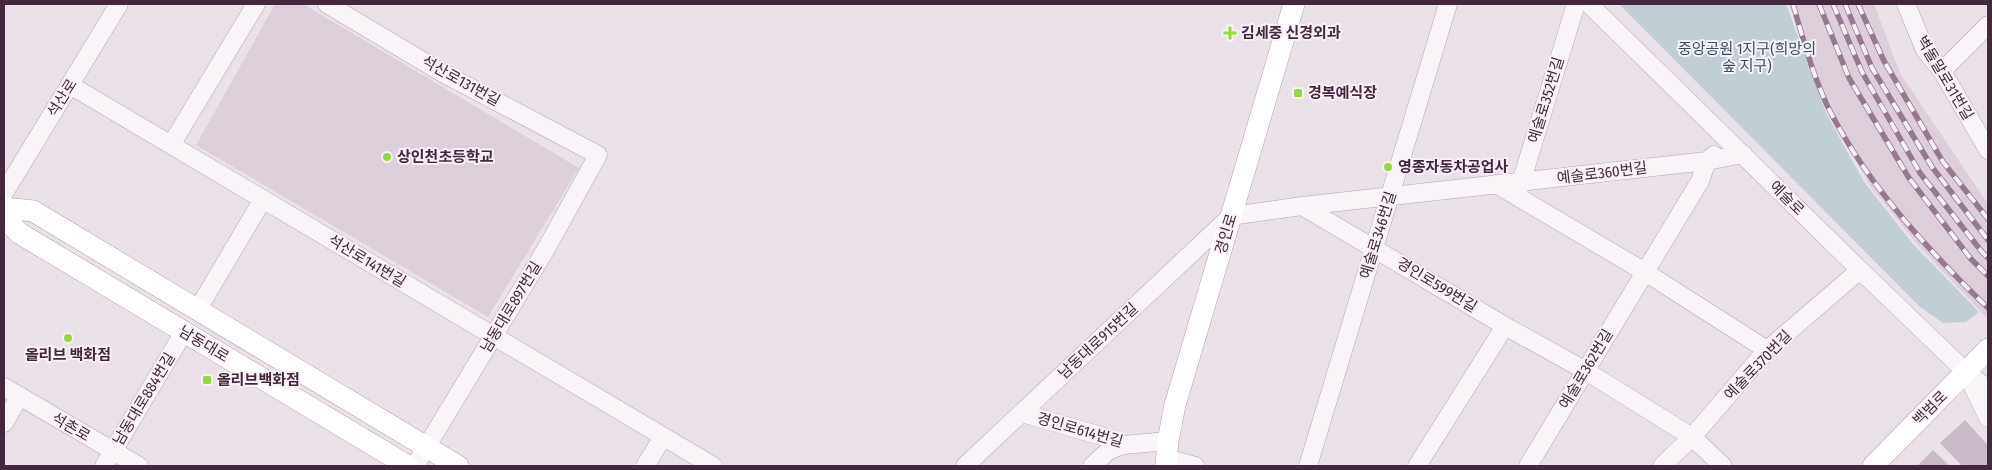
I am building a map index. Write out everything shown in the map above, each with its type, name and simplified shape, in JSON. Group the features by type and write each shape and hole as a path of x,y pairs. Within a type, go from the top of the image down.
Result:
{"main road":[{"name":"경인로","path":"1167,455 1175,405 1294,4"},
{"path":"4,208 33,211 198,309 418,459 458,466"},
{"name":"남동대로","path":"4,217 19,233 184,332 418,459"},
{"name":"백범로","path":"1873,466 1988,349"}],"street":[{"name":"석산로","path":"4,193 119,4"},
{"path":"171,145 256,4"},
{"name":"석산로131번길","path":"327,4 441,72 598,155"},
{"name":"예술로346번길","path":"1308,466 1448,4"},
{"name":"예술로352번길","path":"1519,189 1576,4"},
{"name":"예술로","path":"1589,4 1860,270 1966,372 1988,389"},
{"name":"벽돌말로31번길","path":"1906,4 1925,50 1942,71 1988,150"},
{"path":"1942,71 1988,25"},
{"name":"석산로141번길","path":"70,85 713,466"},
{"name":"예술로362번길","path":"1528,466 1700,181 1707,160 1713,156 1719,144 1719,130"},
{"name":"예술로360번길","path":"1302,206 1496,184 1519,189 1743,154"},
{"name":"남동대로897번길","path":"418,459 546,249 598,155"},
{"path":"1519,189 1768,350"},
{"name":"남동대로","path":"198,309 263,199"},
{"path":"1231,216 1302,206"},
{"name":"경인로599번길","path":"1302,206 1505,326 1586,371 1692,437 1723,466"},
{"name":"남동대로915번길","path":"965,466 1231,216"},
{"name":"예술로370번길","path":"1662,466 1692,437 1768,350 1860,270"},
{"path":"1417,466 1505,326"},
{"name":"남동대로884번길","path":"104,466 184,332"},
{"path":"1966,372 1988,418"},
{"name":"석촌로","path":"4,387 139,466"},
{"path":"4,423 20,396"},
{"name":"경인로614번길","path":"1022,413 1101,436 1123,445 1167,455"},
{"path":"645,466 663,436"},
{"path":"1092,466 1108,451 1123,445"},
{"path":"1167,455 1195,466"}],"shaded area":[{"name":"상인천초등학교","path":"275,4 303,4 579,168 488,317 196,145"},
{"path":"1790,4 1874,4 1900,73 1988,204 1988,319 1917,244 1871,187 1832,119 1803,46"}],"green space":[{"name":"중앙공원 1지구(희망의 숲 지구)","path":"1619,4 1786,4 1826,113 1864,182 1913,244 1979,312 1966,322 1943,323 1920,307"}],"building":[{"path":"1965,420 1988,445 1988,466 1962,466 1940,443"},
{"path":"1933,450 1950,466 1917,466"}],"railway":[{"path":"1793,4 1820,89 1847,142 1902,218 1988,308"},
{"path":"1819,4 1849,78 1909,178 1971,259 1988,276"},
{"path":"1833,4 1862,72 1920,173 1988,258"},
{"path":"1845,4 1872,68 1932,167 1988,240"},
{"path":"1858,4 1884,61 1943,162 1988,219"}],"place":[{"name":"김세중 신경외과","path":"1230,33"},
{"name":"경복예식장","path":"1298,93"},
{"name":"상인천초등학교","path":"387,157"},
{"name":"영종자동차공업사","path":"1388,167"},
{"name":"올리브 백화점","path":"68,338"},
{"name":"올리브백화점","path":"207,380"}]}
